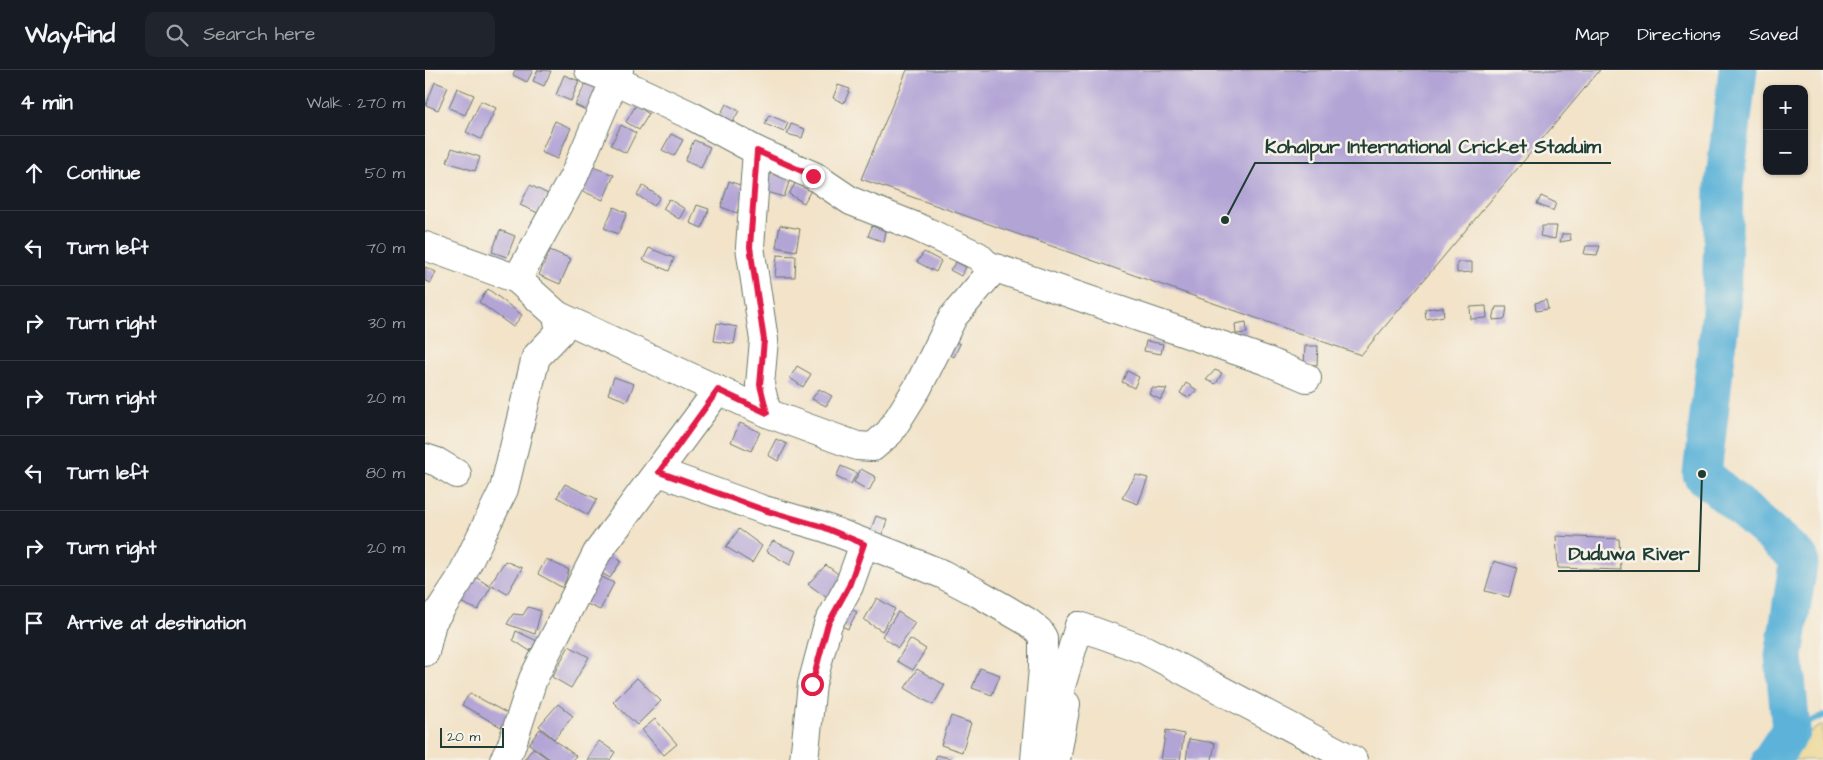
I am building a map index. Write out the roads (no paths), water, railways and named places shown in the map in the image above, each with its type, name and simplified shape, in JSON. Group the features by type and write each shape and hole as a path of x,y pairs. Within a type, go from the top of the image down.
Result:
{"street":[{"path":"589,70 617,75 757,151 813,176 851,201 919,228 978,256 987,265 1267,360 1307,378"},
{"path":"517,279 574,176 617,75"},
{"path":"757,151 750,247 764,340 760,385 767,413"},
{"path":"425,246 517,279 557,315 767,413 857,446 873,447 890,432 917,387 953,318 988,276 987,265"},
{"path":"425,652 432,622 459,581 504,489 536,357 559,332 557,315"},
{"path":"504,760 511,747 533,679 597,553 659,472 718,390"},
{"path":"425,458 437,462 457,474"},
{"path":"659,472 764,510 823,527 942,574 978,592 1039,631 1043,638 1043,668 1035,760"},
{"path":"804,760 812,684 828,624 849,586 864,544"},
{"path":"1038,760 1079,626"},
{"path":"1056,760 1079,626"},
{"path":"1079,626 1145,650 1353,760"}],"waterway":[{"path":"1738,70 1724,187 1721,312 1702,474 1799,558 1784,656 1791,730 1771,760"},
{"path":"1791,730 1823,716"}],"place":[{"name":"Kohalpur International Cricket Staduim","path":"1225,220"},
{"name":"Duduwa River","path":"1702,474"}]}
